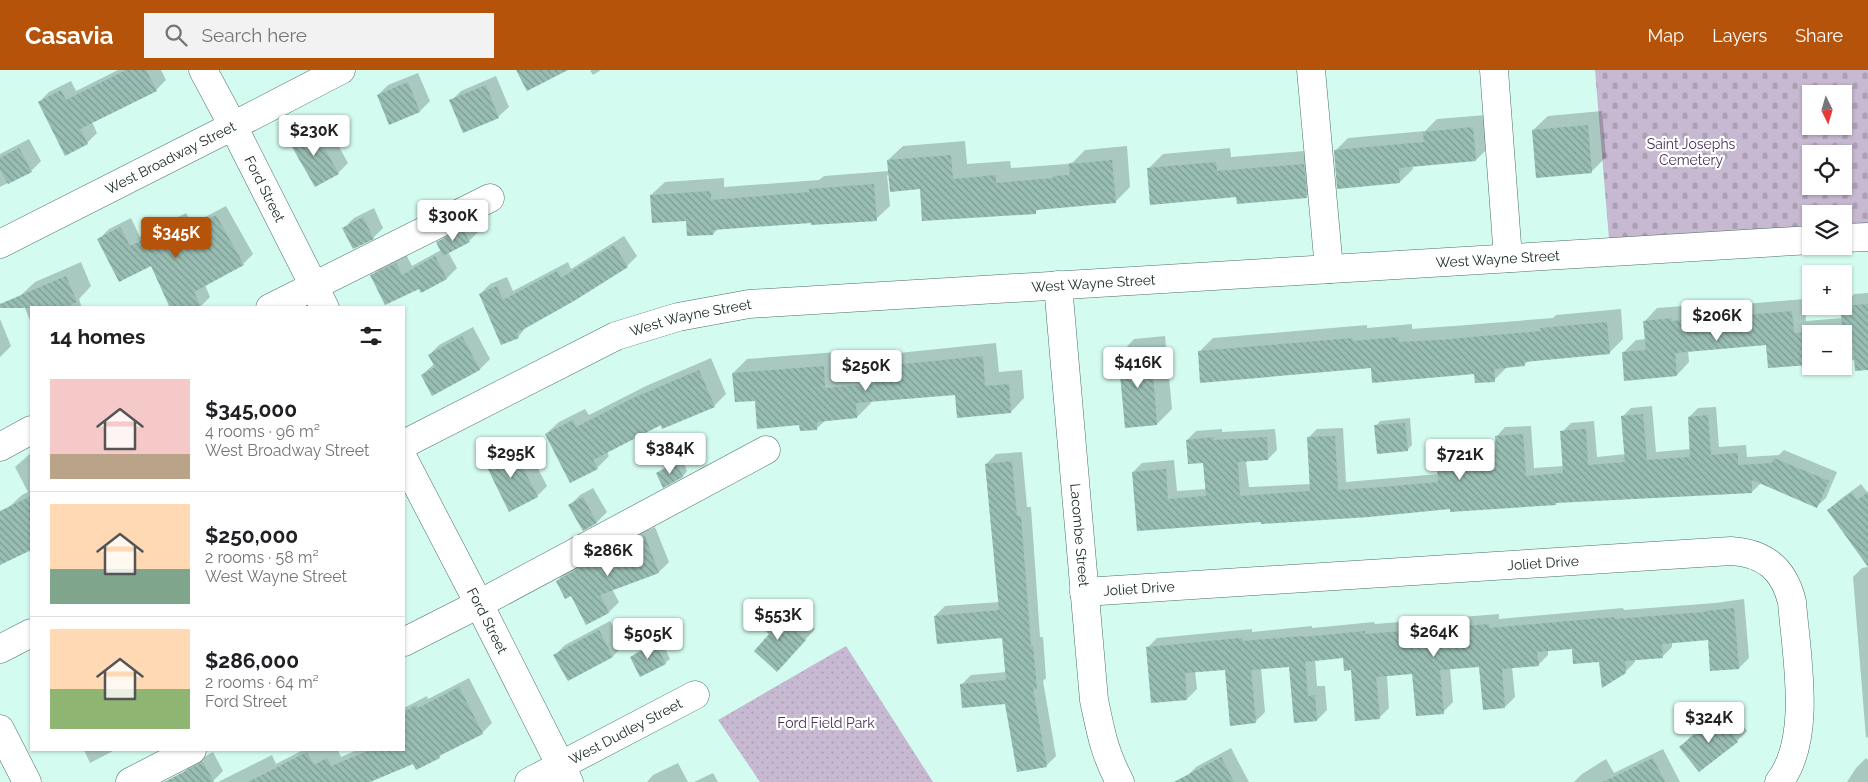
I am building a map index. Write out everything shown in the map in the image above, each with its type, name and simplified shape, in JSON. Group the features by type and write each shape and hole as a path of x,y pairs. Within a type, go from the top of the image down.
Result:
{"street":[{"name":"Ford Street","path":"203,70 319,296"},
{"name":"West Broadway Street","path":"0,244 341,70"},
{"path":"1311,70 1329,269"},
{"path":"1494,70 1508,258"},
{"path":"278,306 319,296 490,198"},
{"path":"1852,237 1868,236"},
{"name":"West Wayne Street","path":"405,443 616,336 678,317 749,304 1802,241"},
{"name":"Lacombe Street","path":"1058,285 1094,700 1103,745 1108,760 1120,782"},
{"path":"0,446 30,431"},
{"path":"405,641 479,604 766,450"},
{"name":"Ford Street","path":"405,462 564,774"},
{"name":"Joliet Drive","path":"1084,592 1731,551 1745,552 1760,557 1772,564 1788,587 1792,602 1800,717 1795,749 1790,764 1780,782"},
{"path":"0,649 30,634"},
{"name":"West Dudley Street","path":"529,782 564,774 695,695"},
{"path":"0,729 28,782"},
{"path":"130,782 190,751"}],"green space":[{"name":"Saint Josephs Cemetery","path":"1595,70 1868,70 1868,227 1852,228 1852,205 1802,205 1802,229 1609,239"},
{"name":"Ford Field Park","path":"846,646 933,782 760,782 718,720"}],"building":[{"path":"126,70 146,70 157,91 80,129 88,144 65,156 38,102 61,90 66,100"},
{"path":"516,70 568,70 527,91"},
{"path":"408,82 420,112 389,125 377,95"},
{"path":"486,85 499,118 463,133 449,100"},
{"path":"1588,125 1592,173 1536,178 1532,130"},
{"path":"312,127 339,174 315,187 288,140"},
{"path":"1473,127 1476,161 1399,168 1400,183 1337,189 1334,150 1424,142 1423,132"},
{"path":"19,148 32,172 8,184 0,169 0,158"},
{"path":"951,155 953,179 996,175 996,183 1070,175 1069,164 1112,160 1116,203 1036,210 1036,214 922,221 920,189 890,192 887,160"},
{"path":"1216,162 1217,171 1304,164 1307,198 1237,204 1236,197 1150,205 1147,168"},
{"path":"874,184 877,221 811,225 811,223 713,230 713,235 687,236 686,221 652,223 650,195 711,191 711,200 809,192 809,189"},
{"path":"216,215 244,265 194,292 200,306 169,306 151,266 119,282 97,239 120,227 130,246 176,222 182,233"},
{"path":"363,217 374,239 353,249 342,228"},
{"path":"463,229 470,242 443,256 436,242"},
{"path":"614,245 628,267 574,301 517,333 519,338 501,345 479,294 497,286 503,300 557,271 561,278"},
{"path":"435,256 447,279 421,293 419,289 385,305 370,275 396,263 402,275"},
{"path":"66,276 77,302 68,306 30,306 30,308 0,308 0,304"},
{"path":"1868,304 1868,370 1855,371 1852,325 1842,325 1841,315 1852,315 1852,305"},
{"path":"1792,311 1794,333 1802,333 1802,366 1768,368 1766,345 1675,353 1677,376 1624,381 1622,352 1646,350 1643,321 1672,318 1672,321"},
{"path":"1607,322 1610,354 1524,362 1525,366 1494,369 1495,382 1475,383 1474,374 1372,383 1371,368 1200,383 1198,351 1353,338 1353,341 1398,337 1399,342 1439,340 1541,331 1540,328"},
{"path":"462,336 480,370 432,396 421,375 435,367 428,355"},
{"path":"1151,350 1157,425 1125,428 1118,353"},
{"path":"983,356 985,386 1009,384 1011,413 957,418 955,395 856,403 857,418 817,422 817,430 800,431 799,425 757,429 755,401 735,402 732,373 824,366 825,388 875,384 874,367"},
{"path":"699,370 715,407 662,429 661,425 593,460 598,469 570,483 545,434 573,420 576,427 633,398"},
{"path":"1643,414 1647,460 1690,457 1688,417 1708,415 1711,455 1738,453 1738,465 1772,463 1774,458 1829,481 1817,508 1752,480 1752,493 1556,503 1556,505 1450,512 1450,509 1369,517 1261,524 1261,522 1137,531 1132,472 1166,469 1168,499 1206,496 1203,463 1188,464 1186,440 1214,437 1214,440 1267,437 1268,460 1238,462 1240,496 1310,491 1307,437 1335,436 1338,490 1383,487 1438,482 1436,453 1496,449 1495,436 1523,434 1526,476 1563,473 1560,431 1586,429 1588,465 1625,462 1621,416"},
{"path":"1405,423 1408,451 1377,454 1374,425"},
{"path":"512,447 538,497 509,512 484,461"},
{"path":"1012,461 1017,516 1021,516 1031,646 1033,646 1037,689 1033,689 1047,767 1017,772 1005,704 962,708 960,684 1006,680 1002,638 937,644 934,616 999,610 985,464"},
{"path":"677,463 683,477 663,488 656,473"},
{"path":"1852,492 1857,500 1868,492 1868,567 1827,510"},
{"path":"30,496 30,550 0,565 0,511"},
{"path":"583,497 597,523 583,531 568,505"},
{"path":"645,536 659,573 600,595 609,613 586,625 571,596 565,599 556,581 622,545"},
{"path":"770,608 806,640 777,672 754,651 769,634 756,623"},
{"path":"1734,608 1739,669 1710,671 1708,640 1662,644 1663,658 1625,661 1626,673 1602,688 1599,662 1573,664 1572,649 1537,652 1539,666 1502,669 1505,708 1483,710 1479,667 1440,670 1444,714 1416,716 1412,674 1376,677 1380,719 1355,721 1351,670 1344,671 1343,658 1305,662 1308,696 1315,695 1317,721 1294,723 1289,667 1251,670 1256,723 1230,726 1225,670 1185,673 1187,700 1151,703 1146,647 1242,638 1243,641 1365,631 1365,634 1489,624 1489,628 1614,617 1614,619 1705,612"},
{"path":"599,630 613,657 568,681 553,655"},
{"path":"656,644 666,664 640,677 630,657"},
{"path":"459,687 483,734 416,770 413,764 370,782 248,782 307,752 314,765 327,758 331,766 368,751 405,751 405,711 416,705 418,708"},
{"path":"1718,716 1738,742 1699,772 1679,747"},
{"path":"1221,757 1234,782 1174,782"},
{"path":"1653,758 1665,782 1603,782"},
{"path":"202,761 214,782 164,782 199,764"}]}
